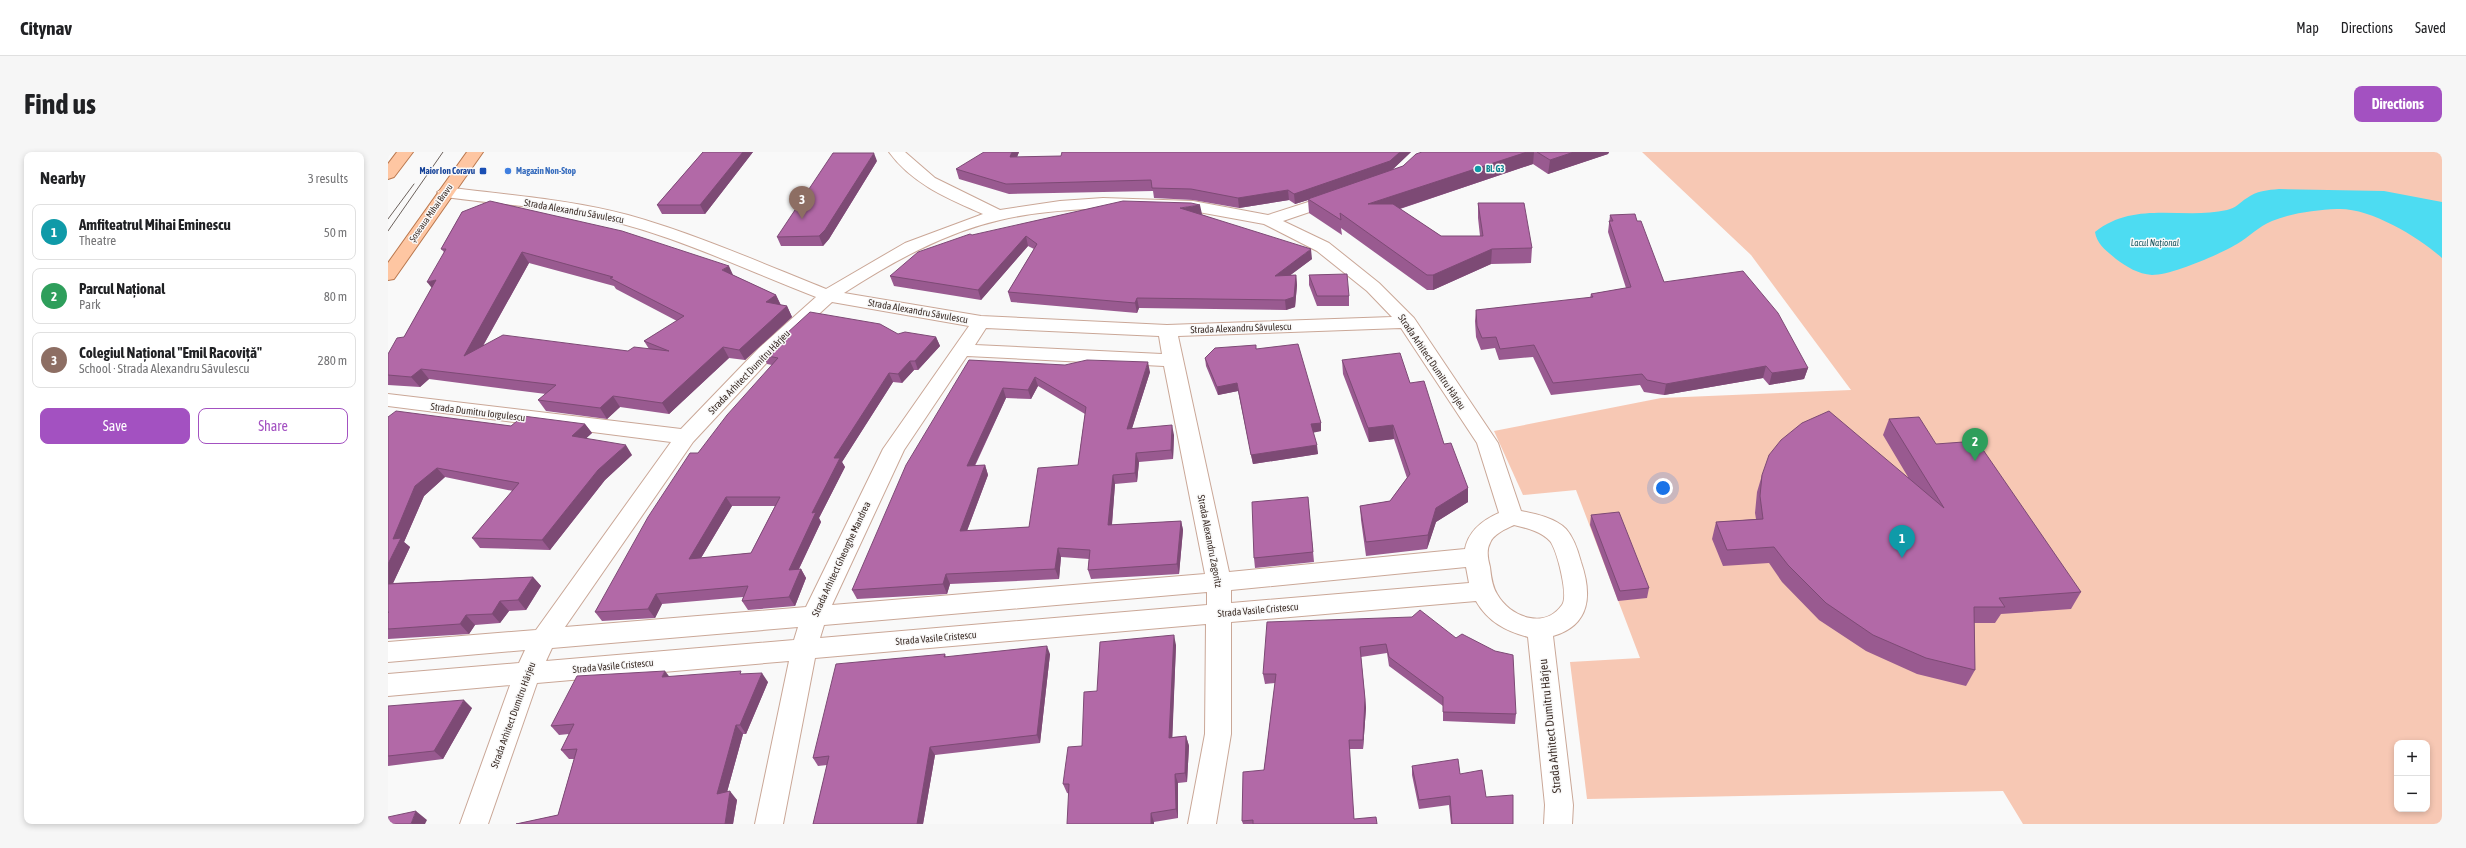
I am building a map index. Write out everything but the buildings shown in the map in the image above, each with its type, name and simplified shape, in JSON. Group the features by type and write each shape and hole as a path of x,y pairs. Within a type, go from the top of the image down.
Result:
{"main road":[{"path":"388,174 405,152"},
{"name":"Șoseaua Mihai Bravu","path":"388,275 445,192 475,152"}],"street":[{"path":"897,152 916,170 933,183 998,215"},
{"name":"Strada Alexandru Săvulescu","path":"445,192 579,210 623,219 682,238 828,296 981,322 1167,331 1407,322"},
{"path":"1269,220 1351,193"},
{"name":"Strada Arhitect Dumitru Hârjeu","path":"474,824 527,673 544,638 663,467 686,438 766,352 828,296 864,272 911,247 952,230 998,215 1060,206 1148,203 1194,206 1269,220 1299,233 1328,251 1373,287 1407,322 1487,443 1512,517"},
{"name":"Strada Arhitect Gheorghe Mandrea","path":"770,824 804,649 814,617 881,471 908,425 981,322"},
{"name":"Strada Alexandru Zagoritz","path":"1167,331 1219,582 1221,613 1218,734 1202,824"},
{"path":"962,350 1172,360"},
{"name":"Strada Dumitru Iorgulescu","path":"388,400 686,438"},
{"path":"1512,517 1530,520 1547,527 1558,535 1563,543 1576,588 1576,602 1570,614 1558,625 1540,629 1522,627 1503,617 1491,604 1483,591 1475,557 1476,546 1481,535 1494,524 1512,517"},
{"path":"388,652 1219,582 1475,557"},
{"name":"Strada Vasile Cristescu","path":"388,685 1483,591"},
{"name":"Strada Arhitect Dumitru Hârjeu","path":"1540,629 1559,805 1558,824"}],"shaded area":[{"path":"1642,152 2442,152 2442,824 2023,824 2003,791 1587,799 1570,662 1640,658 1576,490 1523,495 1494,431 1661,398 1851,390 1751,255"}],"water":[{"name":"Lacul Național","path":"2279,189 2384,191 2442,202 2442,258 2420,241 2378,218 2364,213 2337,209 2312,211 2279,218 2263,226 2237,244 2219,253 2195,264 2161,274 2152,275 2137,272 2116,259 2100,244 2096,237 2095,232 2110,222 2126,216 2160,213 2210,213 2227,210 2235,207 2258,192"}],"tram line":[{"path":"388,231 443,152"},
{"path":"388,219 414,184"}],"place":[{"name":"Bl. G3","path":"1478,169"},
{"name":"Maior Ion Coravu","path":"483,171"},
{"name":"Magazin Non-Stop","path":"508,171"},
{"name":"Colegiul Național \"Emil Racoviță\"","path":"802,219"},
{"name":"Parcul Național","path":"1975,461"},
{"name":"Amfiteatrul Mihai Eminescu","path":"1902,558"}]}
